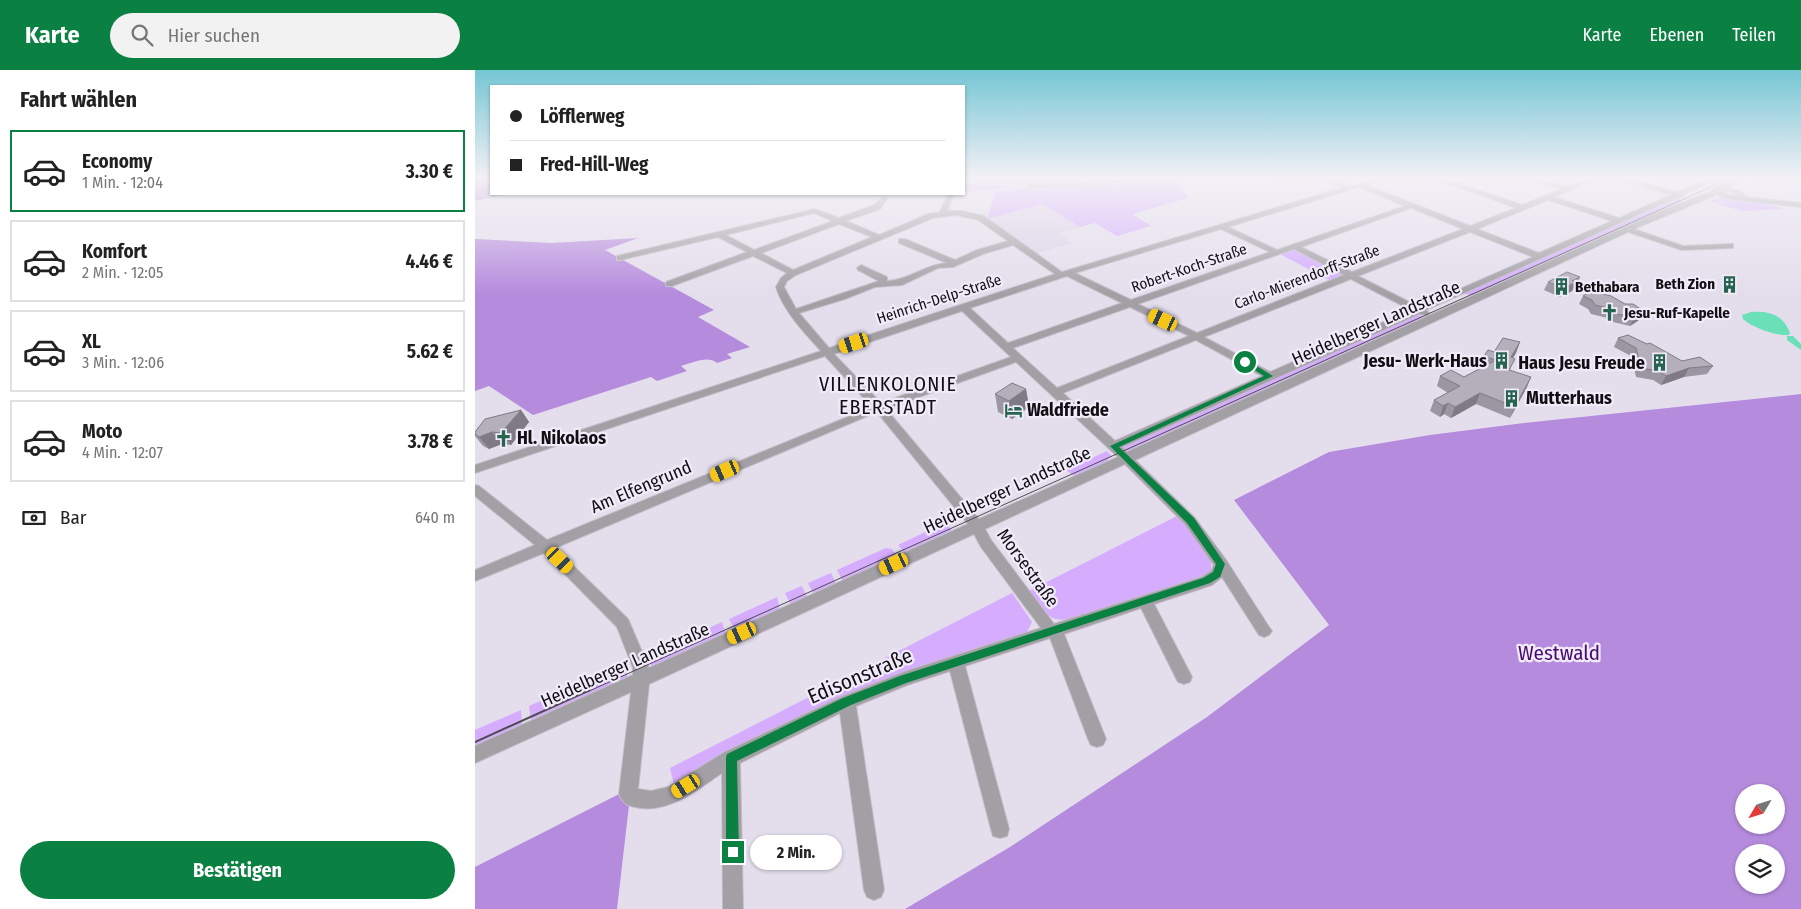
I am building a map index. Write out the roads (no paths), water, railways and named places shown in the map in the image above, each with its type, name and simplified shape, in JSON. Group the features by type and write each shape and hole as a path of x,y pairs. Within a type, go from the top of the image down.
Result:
{"street":[{"path":"620,258 794,216"},
{"path":"828,216 878,237"},
{"path":"669,284 853,216"},
{"path":"720,234 793,272 931,216"},
{"path":"975,216 1064,274 1196,336 1269,376"},
{"name":"Heinrich-Delp-Straße","path":"475,469 1064,274 1253,216"},
{"name":"Robert-Koch-Straße","path":"1005,347 1381,216"},
{"path":"1437,216 1541,257"},
{"name":"Carlo-Mierendorff-Straße","path":"1055,392 1499,216"},
{"path":"1604,216 1619,221"},
{"name":"Heidelberger Landstraße","path":"1114,446 1630,216"},
{"name":"Heidelberger Landstraße","path":"475,755 1661,216"},
{"path":"1220,226 1275,252"},
{"path":"1629,230 1681,248 1729,246"},
{"path":"902,241 955,263"},
{"path":"794,312 842,297 874,284 899,283 936,266 955,263 980,252 1014,242"},
{"path":"1293,246 1436,318"},
{"path":"861,268 885,279 882,283"},
{"name":"Morsestraße","path":"793,272 784,280 780,287 783,298 977,526 986,543 1053,630 1097,739"},
{"path":"963,307 1114,446 1191,521 1264,631"},
{"name":"Am Elfengrund","path":"475,576 878,408 1017,358"},
{"path":"475,489 546,547 623,623 641,668 641,679"},
{"name":"Edisonstraße","path":"641,679 628,794 630,797 651,800 671,795 731,758 847,702 904,679 1207,581 1217,574 1221,564"},
{"path":"1145,601 1184,677"},
{"path":"956,662 1000,829"},
{"path":"847,702 874,890"},
{"path":"731,758 733,909"}],"waterway":[{"path":"1790,338 1801,348"}],"tram line":[{"path":"587,692 1646,216"},
{"path":"475,742 590,690"}],"place":[{"name":"Beth Zion","path":"1729,284"},
{"name":"Bethabara","path":"1561,287"},
{"name":"Jesu-Ruf-Kapelle","path":"1610,313"},
{"name":"Jesu- Werk-Haus","path":"1501,361"},
{"name":"Haus Jesu Freude","path":"1659,363"},
{"name":"Mutterhaus","path":"1512,398"},
{"name":"Waldfriede","path":"1013,410"},
{"name":"Hl. Nikolaos","path":"503,438"}],"district":[{"name":"VILLENKOLONIE EBERSTADT","path":"888,396"}],"park label":[{"name":"Westwald","path":"1559,653"}]}
